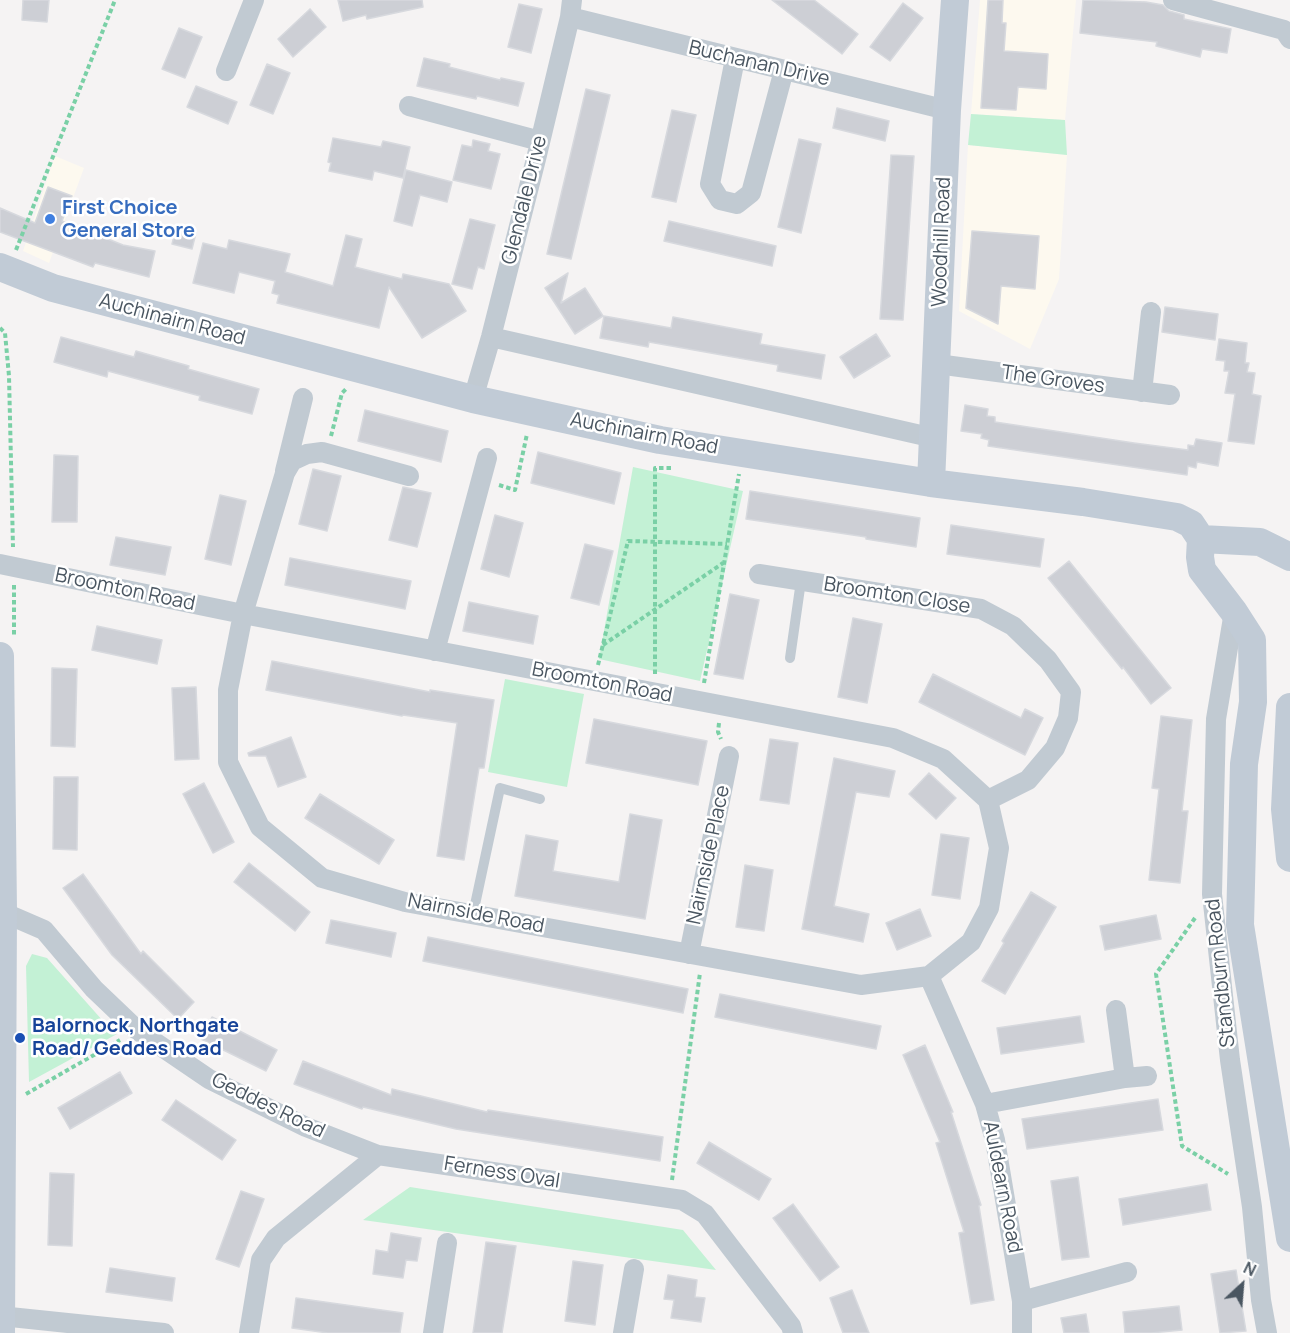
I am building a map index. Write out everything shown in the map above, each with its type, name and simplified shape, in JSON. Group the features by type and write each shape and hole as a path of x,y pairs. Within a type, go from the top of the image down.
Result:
{"street":[{"path":"226,71 254,0"},
{"name":"Woodhill Road","path":"931,483 947,110 955,0"},
{"path":"1173,0 1284,30 1290,39"},
{"name":"Buchanan Drive","path":"571,9 735,59 947,110"},
{"name":"Glendale Drive","path":"473,399 492,337 571,9"},
{"path":"735,59 710,184 720,200 737,204 751,193 784,69"},
{"path":"409,106 540,141"},
{"name":"Auchinairn Road","path":"2,274 361,370 531,412 692,445 931,483 1083,502 1177,517 1191,524 1201,539"},
{"path":"1142,392 1151,312"},
{"path":"492,337 934,438"},
{"name":"The Groves","path":"937,364 1170,395"},
{"name":"Nairnside Road","path":"303,398 285,473 243,615 228,690 228,762 260,827 322,878 405,902 861,985 929,976"},
{"path":"285,473 292,461 307,454 322,452 409,476"},
{"path":"435,651 487,458"},
{"path":"1201,539 1260,542 1290,558"},
{"name":"Standburn Road","path":"1201,539 1202,570 1252,640 1253,702 1244,764 1240,925 1290,1238"},
{"name":"Broomton Road","path":"0,564 243,615 893,738 944,759 988,800"},
{"name":"Broomton Close","path":"759,574 981,609 1013,626 1048,660 1071,692 1068,718 1055,748 1028,780 988,800"},
{"name":"Standburn Road","path":"1234,612 1216,719 1212,894 1230,1060 1249,1186 1261,1300 1267,1333"},
{"path":"0,656 1,1322 164,1333"},
{"path":"1290,707 1285,809 1290,858"},
{"name":"Nairnside Place","path":"696,955 729,756"},
{"path":"929,976 971,942 989,908 999,849 988,800"},
{"name":"Geddes Road","path":"2,911 44,930 94,989 136,1030 209,1079 306,1127 378,1155"},
{"name":"Auldearn Road","path":"929,976 985,1104 995,1140 1022,1301 1022,1333"},
{"path":"1116,1010 1125,1078"},
{"path":"985,1104 1147,1076"},
{"path":"249,1333 261,1260 276,1238 378,1155"},
{"name":"Ferness Oval","path":"378,1155 682,1200 705,1214 791,1326 793,1333"},
{"path":"433,1333 447,1243"},
{"path":"623,1333 634,1269"},
{"path":"1022,1301 1127,1272"}],"lane":[{"path":"790,658 801,581"},
{"path":"473,914 500,788 540,799"}],"path":[{"path":"2,274 21,240 115,0"},
{"path":"326,453 342,393 361,370"},
{"path":"481,481 515,490 531,412"},
{"path":"655,693 655,468 688,468 692,445"},
{"path":"701,701 742,453"},
{"path":"594,681 628,541 727,544"},
{"path":"602,645 724,563"},
{"path":"722,705 718,732 729,756"},
{"path":"1212,894 1156,974 1182,1146 1249,1186"},
{"path":"669,1198 696,955"},
{"path":"2,1097 29,1094 136,1030"}],"shaded area":[{"path":"980,0 1076,0 1065,120 971,114"},
{"path":"968,145 1067,155 1059,279 1030,349 959,311"},
{"path":"55,156 84,168 49,263 23,251"}],"green space":[{"path":"971,114 1065,120 1067,155 968,145"},
{"path":"633,467 743,491 700,681 599,659"},
{"path":"505,679 584,694 567,787 488,772"},
{"path":"32,954 47,958 117,1034 29,1082 26,966"},
{"path":"410,1187 683,1230 716,1270 363,1220"}],"building":[{"path":"23,0 49,0 47,22 22,20"},
{"path":"338,0 422,0 423,7 367,19 366,15 343,21"},
{"path":"772,0 814,0 858,34 842,54"},
{"path":"988,0 1003,0 1002,23 1006,23 1004,51 1048,54 1046,89 1018,87 1016,110 981,108"},
{"path":"1083,0 1146,2 1163,5 1169,11 1184,15 1184,19 1231,29 1227,53 1202,49 1200,57 1156,46 1157,42 1080,33"},
{"path":"903,3 923,18 890,61 870,47"},
{"path":"519,4 542,9 531,53 508,47"},
{"path":"310,9 326,27 293,57 278,39"},
{"path":"179,28 202,37 185,78 162,69"},
{"path":"424,58 500,80 501,78 524,83 518,106 477,96 476,99 417,86"},
{"path":"267,64 290,73 273,114 250,105"},
{"path":"196,86 237,102 228,124 187,107"},
{"path":"586,89 610,95 571,259 547,254"},
{"path":"837,108 889,121 885,141 833,128"},
{"path":"672,110 696,115 676,202 652,197"},
{"path":"333,138 381,147 383,141 410,147 403,178 374,171 372,180 329,171 331,163 328,162"},
{"path":"799,139 821,144 801,233 778,227"},
{"path":"473,140 490,144 488,151 500,154 491,189 453,180 462,145 472,147"},
{"path":"891,155 914,156 903,320 880,319"},
{"path":"406,170 452,182 447,202 420,195 412,226 394,221"},
{"path":"48,187 72,196 62,221 123,245 155,251 149,277 95,263 93,267 0,232 0,208 35,223"},
{"path":"470,219 495,225 484,269 478,267 472,289 452,284"},
{"path":"669,221 776,246 772,266 664,241"},
{"path":"176,228 196,233 192,249 172,244"},
{"path":"972,231 1039,236 1035,289 1001,286 998,324 966,308"},
{"path":"346,235 362,239 355,267 402,279 403,274 449,284 466,311 422,338 389,287 379,328 277,303 279,295 272,293 275,281 239,272 234,293 193,283 203,243 227,249 229,240 290,254 285,272 333,286"},
{"path":"568,273 561,303 585,288 603,316 575,334 545,288"},
{"path":"1165,307 1218,314 1215,340 1162,332"},
{"path":"604,316 671,328 673,317 762,334 760,344 825,355 821,379 777,371 778,365 649,342 648,347 600,338"},
{"path":"876,334 890,356 854,378 840,357"},
{"path":"61,337 134,357 136,351 189,366 188,369 259,389 252,414 199,400 200,396 108,371 107,377 54,362"},
{"path":"1219,339 1247,343 1245,363 1249,363 1247,372 1255,373 1252,394 1261,396 1254,444 1228,441 1235,394 1225,393 1229,371 1224,371 1225,361 1216,360"},
{"path":"965,405 988,409 987,416 995,417 995,422 1134,443 1188,450 1188,445 1194,446 1196,439 1222,443 1218,466 1197,462 1196,468 1188,466 1187,475 988,446 989,440 981,438 982,434 961,431"},
{"path":"365,410 448,431 441,462 358,441"},
{"path":"538,452 621,473 614,504 531,483"},
{"path":"54,455 78,456 77,522 52,522"},
{"path":"313,469 341,476 327,531 299,524"},
{"path":"403,487 431,493 417,547 389,540"},
{"path":"750,491 920,518 916,547 746,519"},
{"path":"220,495 246,501 231,565 205,559"},
{"path":"495,515 523,523 509,577 481,569"},
{"path":"951,525 1044,539 1040,567 947,554"},
{"path":"116,537 171,547 165,575 110,565"},
{"path":"585,544 613,551 599,605 571,598"},
{"path":"290,558 411,581 405,609 285,585"},
{"path":"1069,561 1171,688 1151,704 1048,578"},
{"path":"730,594 759,600 743,679 714,674"},
{"path":"469,602 538,616 533,644 463,631"},
{"path":"853,618 882,624 867,703 838,697"},
{"path":"97,626 162,640 157,664 92,650"},
{"path":"272,661 430,692 430,690 494,700 484,768 479,768 464,860 437,856 457,723 402,716 266,690"},
{"path":"52,668 77,669 75,747 51,746"},
{"path":"933,674 1021,718 1025,709 1043,718 1025,755 919,702"},
{"path":"196,687 199,759 175,760 172,688"},
{"path":"1161,716 1192,720 1182,811 1188,811 1180,883 1149,880 1159,789 1152,788"},
{"path":"594,719 707,741 698,785 586,763"},
{"path":"291,737 306,777 278,787 266,756 249,756 248,753"},
{"path":"770,739 798,743 789,804 760,800"},
{"path":"834,758 895,771 889,797 856,792 834,906 869,914 863,942 802,929"},
{"path":"929,773 956,798 936,819 909,794"},
{"path":"54,777 78,777 77,850 53,849"},
{"path":"204,783 234,842 213,853 183,794"},
{"path":"320,794 394,840 379,864 305,818"},
{"path":"630,814 662,820 645,919 515,896 526,835 558,841 553,871 619,882"},
{"path":"941,834 969,838 960,899 932,895"},
{"path":"249,863 310,912 295,931 234,882"},
{"path":"745,865 773,870 764,931 736,927"},
{"path":"83,874 141,954 143,951 194,1002 178,1019 112,955 63,888"},
{"path":"1031,892 1056,907 1005,994 982,981"},
{"path":"920,909 931,936 897,950 886,923"},
{"path":"1156,915 1161,939 1105,950 1100,926"},
{"path":"331,920 396,933 391,957 326,943"},
{"path":"428,937 688,989 683,1013 423,961"},
{"path":"720,994 881,1026 876,1049 715,1017"},
{"path":"1080,1016 1084,1042 1001,1054 997,1028"},
{"path":"212,1017 277,1050 266,1071 201,1039"},
{"path":"925,1045 953,1112 951,1112 981,1205 979,1206 994,1300 971,1304 959,1233 964,1232 936,1143 940,1142 903,1055"},
{"path":"303,1061 391,1095 392,1089 487,1112 488,1110 663,1137 660,1161 456,1129 363,1107 362,1109 294,1084"},
{"path":"120,1072 132,1093 70,1129 58,1108"},
{"path":"1158,1099 1163,1130 1027,1149 1022,1119"},
{"path":"176,1100 236,1140 222,1160 162,1120"},
{"path":"709,1142 771,1179 759,1200 697,1163"},
{"path":"50,1173 74,1174 72,1246 48,1245"},
{"path":"1078,1177 1089,1257 1062,1260 1051,1181"},
{"path":"1207,1184 1211,1210 1123,1225 1119,1199"},
{"path":"241,1191 264,1199 239,1267 216,1259"},
{"path":"793,1204 839,1267 820,1281 773,1218"},
{"path":"391,1233 421,1238 417,1261 406,1260 403,1278 373,1274 376,1250 388,1252"},
{"path":"486,1242 516,1246 502,1333 473,1333"},
{"path":"573,1261 603,1265 595,1325 565,1321"},
{"path":"110,1268 175,1278 172,1301 106,1292"},
{"path":"1236,1270 1246,1331 1220,1333 1211,1274"},
{"path":"668,1275 697,1280 695,1297 705,1298 701,1322 671,1318 674,1300 664,1299"},
{"path":"852,1290 869,1333 843,1333 830,1298"},
{"path":"296,1298 403,1313 400,1333 328,1333 292,1328"},
{"path":"1179,1306 1182,1330 1125,1333 1123,1312"},
{"path":"1086,1314 1089,1333 1064,1333 1061,1318"}],"place":[{"name":"First Choice General Store","path":"50,219"},
{"name":"Balornock, Northgate Road/ Geddes Road","path":"20,1038"}]}
